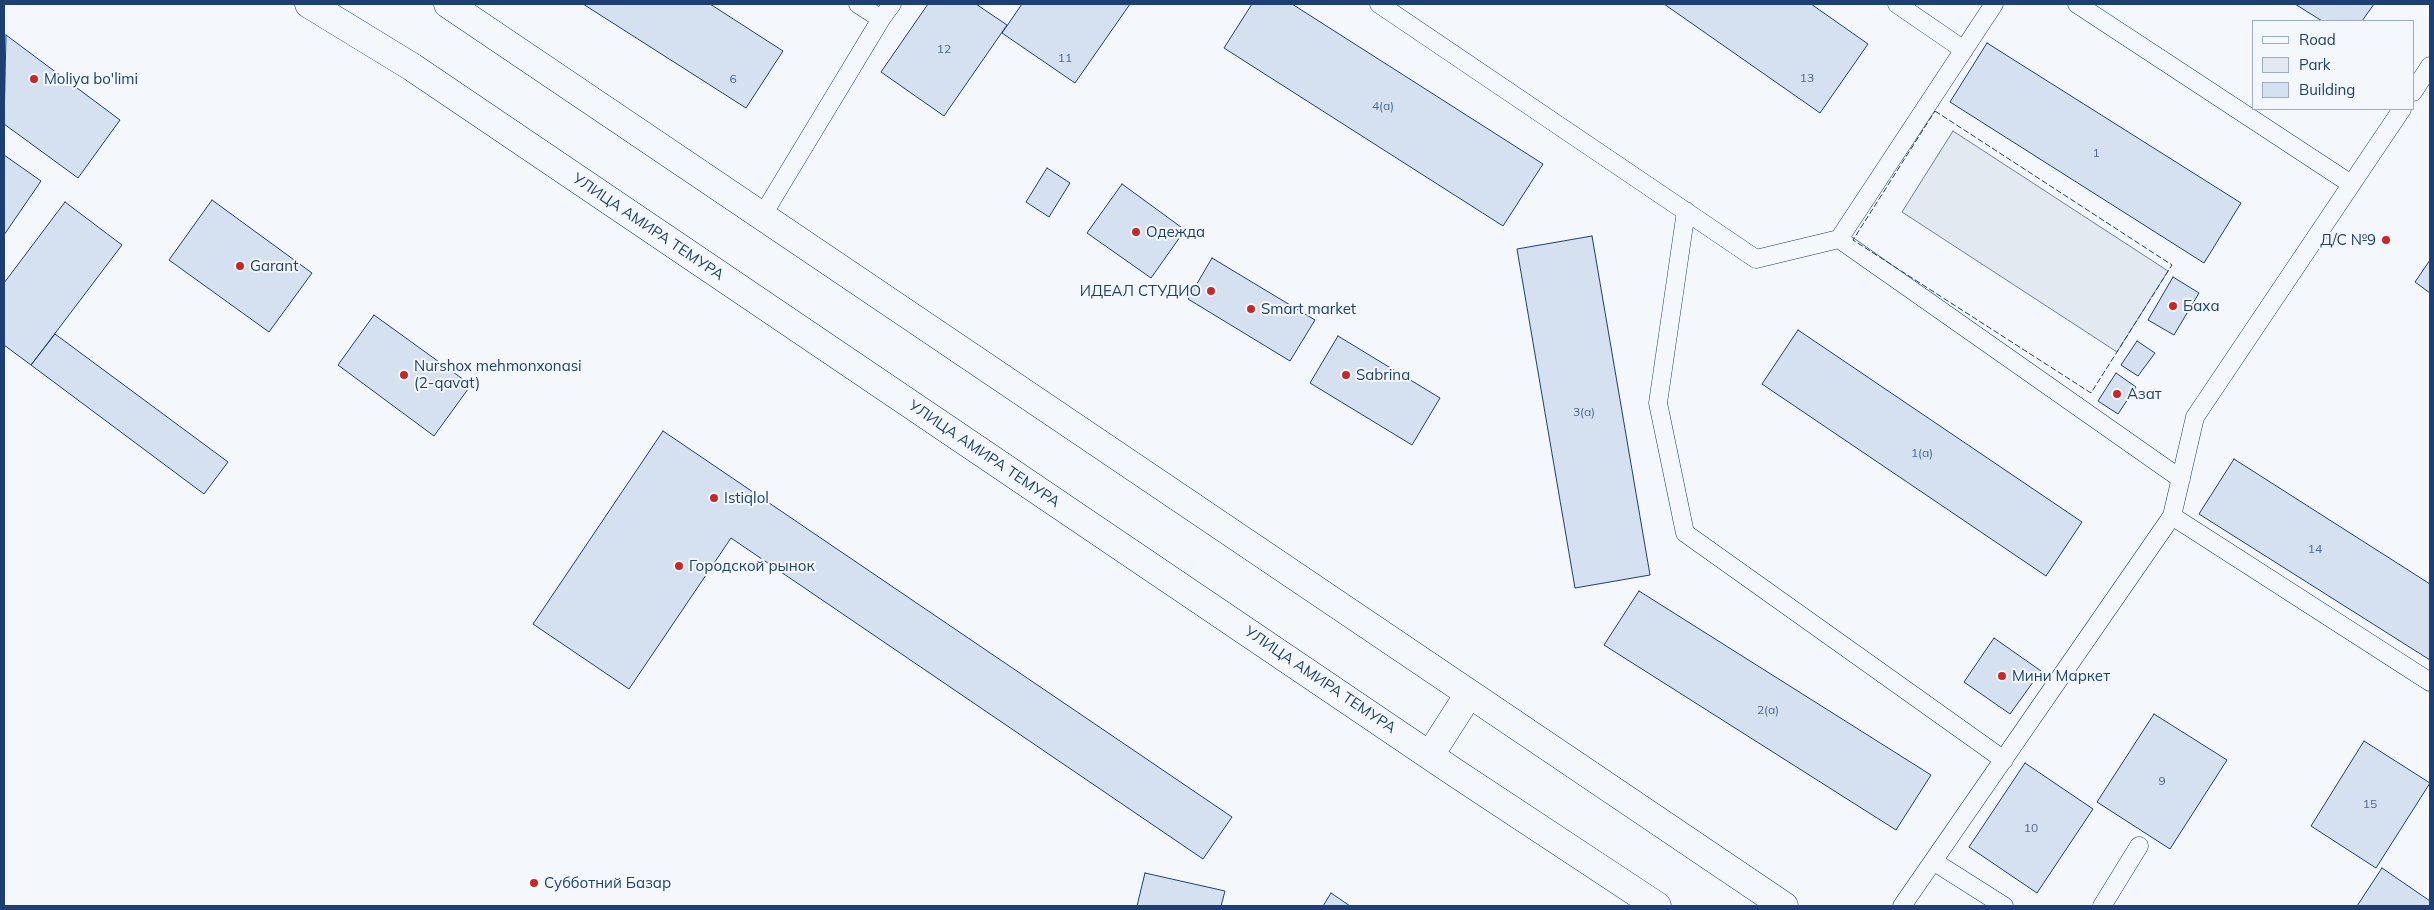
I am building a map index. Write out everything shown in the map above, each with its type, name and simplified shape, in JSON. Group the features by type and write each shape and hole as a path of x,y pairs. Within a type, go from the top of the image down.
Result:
{"main road":[{"name":"УЛИЦА АМИРА ТЕМУРА","path":"309,4 412,67 1430,755 1657,906"},
{"path":"448,4 1784,906"},
{"path":"1430,755 1468,694"}],"lane":[{"path":"858,4 881,19"},
{"path":"762,216 881,19 892,4"},
{"path":"1380,4 1756,259 1839,239 1994,4"},
{"path":"1897,4 1964,50"},
{"path":"2077,4 2351,184"},
{"path":"2414,90 2430,66"},
{"path":"1902,906 2172,516 2196,417 2401,110"},
{"path":"1686,211 1658,403 1685,534 2004,760"},
{"path":"1839,239 2181,479"},
{"path":"2172,516 2430,682"},
{"path":"2102,906 2139,846"},
{"path":"1933,861 2004,906"}],"green space":[{"path":"1953,131 2168,271 2117,352 1902,212"}],"building":[{"path":"583,4 710,4 783,51 746,108"},
{"path":"928,4 976,4 1007,25 944,116 881,72"},
{"path":"1022,4 1130,4 1075,83 1002,33"},
{"path":"1252,4 1292,4 1543,164 1503,226 1224,48"},
{"path":"1664,4 1811,4 1868,44 1820,113"},
{"path":"2295,4 2374,4 2363,20 2320,20"},
{"name":"Moliya bo'limi","path":"6,35 120,120 78,178 4,124"},
{"path":"1987,43 2241,203 2204,263 1950,102"},
{"path":"4,155 41,181 4,235"},
{"path":"1047,168 1070,183 1049,217 1026,202"},
{"name":"Одежда","path":"1122,184 1185,230 1151,278 1087,233"},
{"name":"Garant","path":"212,200 312,273 269,332 169,260"},
{"path":"65,202 122,245 31,365 4,345 4,283"},
{"path":"1592,236 1650,575 1575,588 1517,249"},
{"name":"Smart market","path":"1212,258 1315,320 1290,361 1188,299"},
{"path":"2430,260 2430,293 2415,282"},
{"name":"Баха","path":"2173,277 2199,293 2174,335 2148,320"},
{"name":"Nurshox mehmonxonasi (2-qavat)","path":"374,315 471,385 434,436 338,365"},
{"path":"1798,330 2082,522 2046,576 1762,384"},
{"path":"55,334 228,462 204,494 31,365"},
{"path":"1338,336 1440,398 1412,445 1310,383"},
{"path":"2137,341 2155,353 2138,376 2121,365"},
{"name":"Азат","path":"2116,373 2136,387 2118,414 2098,401"},
{"path":"663,431 1232,817 1203,859 731,538 629,689 533,624"},
{"path":"2234,459 2430,584 2430,660 2199,514"},
{"path":"1639,591 1931,775 1896,830 1604,645"},
{"name":"Мини Маркет","path":"1994,638 2041,671 2010,714 1964,682"},
{"path":"2154,714 2227,760 2170,849 2097,802"},
{"path":"2364,741 2430,783 2376,868 2311,826"},
{"path":"2025,763 2093,809 2037,893 1969,847"},
{"path":"2382,868 2430,901 2430,906 2357,906"},
{"path":"1145,873 1225,891 1221,906 1137,906"},
{"path":"1331,893 1350,906 1323,906"}],"fence":[{"path":"1935,111 2172,265 2091,393 1853,240 1935,111"}],"place":[{"name":"Moliya bo'limi","path":"34,79"},
{"name":"Одежда","path":"1136,232"},
{"name":"Д/С №9","path":"2386,240"},
{"name":"Garant","path":"240,266"},
{"name":"ИДЕАЛ СТУДИО","path":"1211,291"},
{"name":"Баха","path":"2173,306"},
{"name":"Smart market","path":"1251,309"},
{"name":"Nurshox mehmonxonasi (2-qavat)","path":"404,375"},
{"name":"Sabrina","path":"1346,375"},
{"name":"Азат","path":"2117,394"},
{"name":"Istiqlol","path":"714,498"},
{"name":"Городской рынок","path":"679,566"},
{"name":"Мини Маркет","path":"2002,676"},
{"name":"Субботний Базар","path":"534,883"}]}
